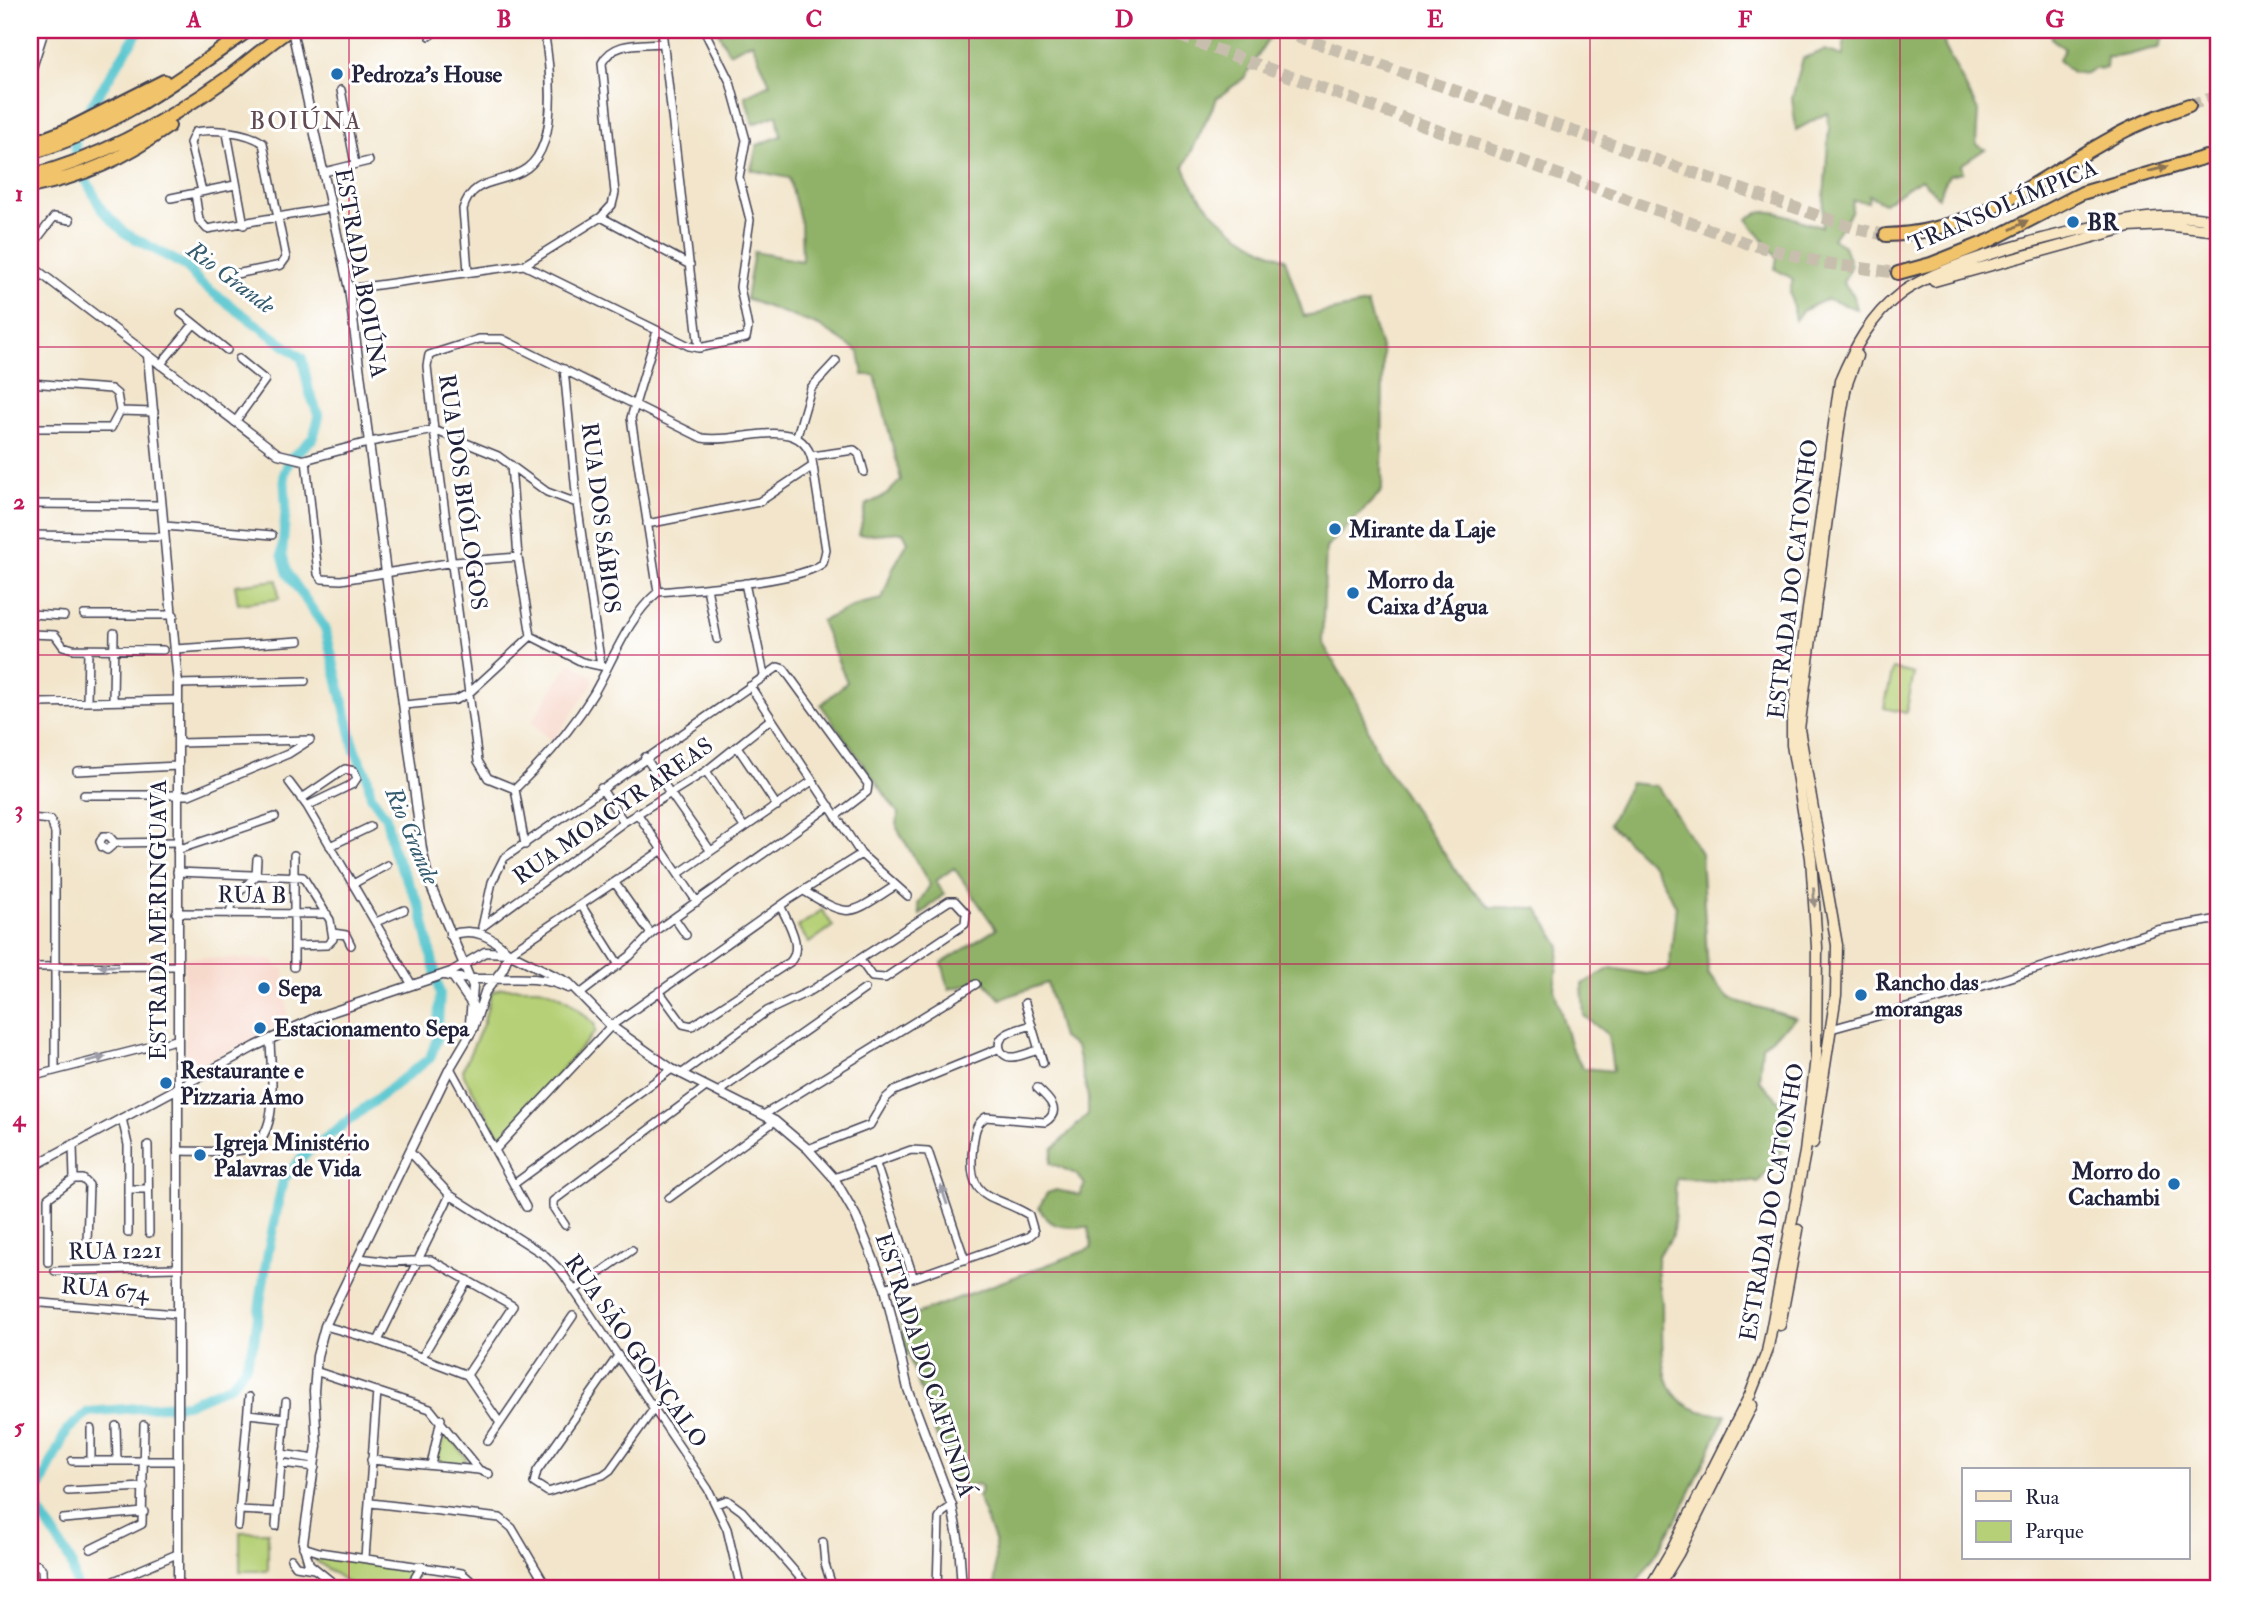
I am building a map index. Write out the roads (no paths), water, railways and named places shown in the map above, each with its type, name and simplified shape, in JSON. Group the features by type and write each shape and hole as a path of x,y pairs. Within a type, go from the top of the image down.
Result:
{"highway":[{"path":"30,153 140,106 249,30"},
{"path":"30,176 88,157 165,119 287,32"},
{"path":"30,187 91,171 139,148 249,65 260,53"},
{"name":"TRANSOLÍMPICA","path":"1886,235 1964,220 1992,209 2109,139 2147,120 2189,106"},
{"path":"30,144 66,136"},
{"name":"TRANSOLÍMPICA","path":"1898,273 1931,264 1989,241 2082,193 2206,157"}],"main road":[{"path":"2162,221 2219,222"},
{"path":"2162,221 2219,231"},
{"name":"ESTRADA DO CATONHO","path":"1655,1589 1678,1555 1741,1429 1772,1357 1786,1300 1831,1029 1836,995 1837,946 1799,729 1840,421 1846,386 1856,358 1888,313 1918,289 1940,278 2104,233 2162,221"},
{"name":"ESTRADA DO CATONHO","path":"1649,1589 1673,1548 1750,1395 1767,1352 1779,1300 1810,1116 1815,1076 1817,947 1811,858 1792,745 1792,723 1839,381 1865,332 1899,295 1940,272 2095,227 2162,221"},
{"path":"1817,947 1819,939 1826,935 1837,946"},
{"path":"1817,998 1822,1006 1827,1008 1836,995"}],"street":[{"path":"30,74 44,30"},
{"path":"468,271 463,209 466,199 482,183 510,176 528,167 542,151 550,95 550,64 544,30"},
{"path":"662,30 699,348"},
{"path":"524,265 682,344 699,348 746,338 748,328 740,287 750,220 740,185 745,148 744,132 730,82 704,30"},
{"name":"ESTRADA BOIÚNA","path":"287,32 324,172 349,289 422,849 429,882 471,978"},
{"path":"349,289 524,265 601,217 612,205 615,193 602,63 610,50 617,47 662,43"},
{"path":"341,90 355,164"},
{"path":"236,274 273,268 284,262 279,217 263,143 253,137 209,131 195,132 191,139 199,192 199,220 207,229 244,225 279,217 331,208"},
{"path":"227,133 244,225"},
{"path":"324,172 369,161"},
{"path":"171,198 235,185"},
{"path":"30,248 54,217 70,220"},
{"path":"601,217 690,265"},
{"path":"30,265 278,454 304,460 370,442 434,430 476,446 511,465 547,492 577,503"},
{"path":"181,313 227,350"},
{"path":"150,378 162,367 194,324"},
{"path":"657,331 634,403 631,424 658,592"},
{"name":"RUA DOS BIÓLOGOS","path":"514,789 493,782 481,771 426,358 432,351 495,338 524,348 702,438 731,440 777,433 797,436"},
{"name":"ESTRADA MERINGUAVA","path":"148,356 174,615 178,700 178,1589"},
{"path":"235,422 265,380 239,359"},
{"path":"525,845 514,789 548,755 578,718 604,667 641,610 658,592 745,583 803,572 823,563 826,550 812,456 805,442 797,436 811,388 836,361"},
{"name":"RUA DOS SÁBIOS","path":"564,369 577,503 604,667"},
{"path":"30,383 111,389 117,394 120,411 111,428 30,428"},
{"path":"120,411 153,412"},
{"path":"812,456 854,450 859,454 864,472"},
{"path":"304,460 320,577 341,580 454,562 518,557"},
{"path":"511,465 518,557 531,636"},
{"path":"647,524 759,502 813,466"},
{"path":"30,503 156,505"},
{"path":"165,526 272,535"},
{"path":"30,535 159,537"},
{"path":"745,583 764,675"},
{"path":"707,588 717,639"},
{"path":"33,614 64,616"},
{"path":"84,615 174,615"},
{"path":"113,701 114,633"},
{"path":"30,634 55,635 67,648 163,650"},
{"path":"531,636 582,662 604,667"},
{"path":"404,705 456,700 469,693 531,636"},
{"path":"175,649 299,641"},
{"path":"87,702 88,649"},
{"path":"450,935 478,929 499,866 601,788 778,667 784,669 868,784 867,792 837,816"},
{"path":"177,684 305,681"},
{"path":"750,687 861,854 908,896"},
{"path":"40,703 178,700"},
{"name":"RUA MOACYR AREAS","path":"478,929 624,822 706,771 771,719"},
{"path":"85,795 178,796 200,791 288,754 307,743 307,738 178,743"},
{"path":"284,739 288,754"},
{"path":"738,748 777,806"},
{"path":"645,757 710,850"},
{"path":"77,771 178,766"},
{"path":"345,769 354,771 356,778 353,784 304,802 345,769"},
{"path":"706,771 744,827"},
{"path":"678,874 812,781"},
{"path":"289,782 416,983"},
{"path":"601,788 624,822"},
{"path":"579,993 619,965 651,934 676,919 830,806"},
{"path":"637,813 697,902"},
{"path":"115,843 177,846 275,817"},
{"path":"30,818 51,820 54,826 55,1069"},
{"path":"330,846 370,827"},
{"path":"341,1589 328,1586 305,1557 303,1547 315,1463 315,1371 325,1326 450,1068 469,1035 493,979 503,969 509,953 661,851"},
{"path":"495,1150 611,1026 861,854"},
{"path":"293,967 297,875 294,855"},
{"path":"230,914 233,898 256,876 257,859"},
{"path":"353,884 387,865"},
{"path":"177,872 297,875 306,879 327,914 333,933 331,942 327,945 294,946"},
{"path":"615,883 651,934"},
{"path":"804,891 835,910 852,912 895,886"},
{"path":"681,1074 767,1011 812,990 949,901 956,901 967,913 965,925 885,978 872,977 860,960"},
{"path":"581,905 619,965"},
{"path":"659,991 682,1024 692,1026 790,962 796,956 797,946 781,907"},
{"path":"376,922 404,910"},
{"name":"RUA B","path":"176,913 327,914"},
{"path":"676,919 686,935"},
{"path":"1831,1029 1967,991 2157,930 2219,919"},
{"name":"ESTRADA DO CAFUNDÁ","path":"478,929 509,953 535,968 559,977 611,1026 672,1069 765,1114 808,1149 834,1178 856,1216 885,1287 908,1389 952,1506 959,1543 962,1589"},
{"path":"333,933 346,935 351,945"},
{"path":"30,1168 270,1039 325,1014 445,976 463,963 491,951 509,953"},
{"path":"30,967 177,967"},
{"path":"445,976 474,1006"},
{"name":"ESTRADA DO CAFUNDÁ","path":"445,976 545,979 579,993"},
{"path":"469,1035 474,1006 471,978"},
{"path":"765,1114 976,984"},
{"path":"718,1092 866,989"},
{"path":"1025,1003 1043,1063"},
{"path":"1032,1025 1007,1033 1000,1040 1000,1048 1003,1054 1012,1057 1038,1050"},
{"path":"177,1151 241,1150 258,1143 265,1136 271,1119 270,1039"},
{"path":"30,1077 176,1040"},
{"path":"808,1149 870,1125 886,1098 894,1091 1000,1048"},
{"path":"450,1068 526,1207"},
{"path":"514,1184 672,1069"},
{"path":"565,1225 553,1207 553,1201 706,1087"},
{"path":"885,1287 1028,1237 1034,1232 1029,1215 980,1193 971,1174 971,1163 975,1130 986,1117 1045,1122 1051,1119 1054,1108 1052,1103 1037,1088"},
{"path":"122,1118 128,1139 128,1233"},
{"path":"669,1198 775,1121"},
{"path":"73,1145 74,1179"},
{"path":"148,1145 149,1233"},
{"path":"834,1178 911,1150 928,1151 965,1260"},
{"name":"RUA SÃO GONÇALO","path":"411,1152 450,1195 546,1256 575,1290 716,1504 727,1529 741,1589"},
{"path":"876,1164 912,1276"},
{"path":"48,1262 48,1198 74,1179 83,1179 89,1185 87,1242"},
{"path":"128,1189 148,1189"},
{"path":"378,1341 450,1195"},
{"path":"575,1290 632,1250"},
{"path":"359,1258 415,1262 431,1260 513,1307 467,1375"},
{"name":"RUA 1221","path":"55,1271 176,1268"},
{"path":"422,1357 468,1280"},
{"name":"RUA 674","path":"30,1302 177,1314"},
{"path":"488,1441 573,1316"},
{"path":"325,1326 378,1341 467,1375 500,1423"},
{"path":"618,1356 537,1471 534,1483 548,1492 603,1475 610,1470 653,1410"},
{"path":"315,1371 420,1404 441,1419 479,1470"},
{"path":"365,1558 377,1391"},
{"path":"238,1526 249,1397"},
{"path":"276,1526 286,1402"},
{"path":"248,1414 285,1418"},
{"path":"430,1465 441,1419"},
{"path":"91,1549 137,1529 144,1516 144,1425"},
{"path":"116,1426 117,1461"},
{"path":"91,1429 91,1461"},
{"path":"282,1454 315,1463"},
{"path":"371,1460 479,1470 489,1474"},
{"path":"72,1461 177,1461"},
{"path":"282,1463 315,1463"},
{"path":"68,1491 144,1487"},
{"path":"716,1504 727,1500 742,1511 810,1589"},
{"path":"371,1503 500,1518 512,1528 548,1589"},
{"path":"937,1589 939,1519 942,1513 952,1506"},
{"path":"239,1510 277,1512"},
{"path":"63,1519 144,1516"},
{"path":"823,1542 825,1564 833,1589"},
{"path":"303,1547 318,1552 462,1573 480,1589"},
{"path":"305,1557 318,1552"},
{"path":"102,1586 177,1554"},
{"path":"291,1559 296,1566 314,1569"},
{"path":"30,1564 42,1569 43,1589"},
{"path":"408,1589 422,1566"}],"waterway":[{"name":"Rio Grande","path":"77,1589 71,1562 39,1510 38,1491 67,1430 88,1412 187,1404 231,1385 245,1367 254,1342 283,1180 305,1154 430,1058 437,1039 440,994 421,909 393,851 386,817 371,796 367,775 355,751 325,628 288,574 282,554 286,506 284,474 290,459 313,438 319,417 309,391 302,358 200,283 187,267 125,233 102,210 77,163 75,141 82,120 139,30"}],"tunnel":[{"path":"1163,30 1749,244 1824,263 1898,273"},
{"path":"1279,30 1857,229 1886,235"},
{"path":"2189,105 2219,96"},
{"path":"2206,157 2219,153"}],"place":[{"name":"Pedroza's House","path":"337,74"},
{"name":"BR","path":"2073,222"},
{"name":"Mirante da Laje","path":"1335,529"},
{"name":"Morro da Caixa d'Água","path":"1353,593"},
{"name":"Sepa","path":"264,988"},
{"name":"Rancho das morangas","path":"1861,995"},
{"name":"Estacionamento Sepa","path":"260,1028"},
{"name":"Restaurante e Pizzaria Amo","path":"166,1083"},
{"name":"Igreja Ministério Palavras de Vida","path":"200,1155"},
{"name":"Morro do Cachambi","path":"2174,1184"}],"district":[{"name":"BOIÚNA","path":"306,121"}]}
